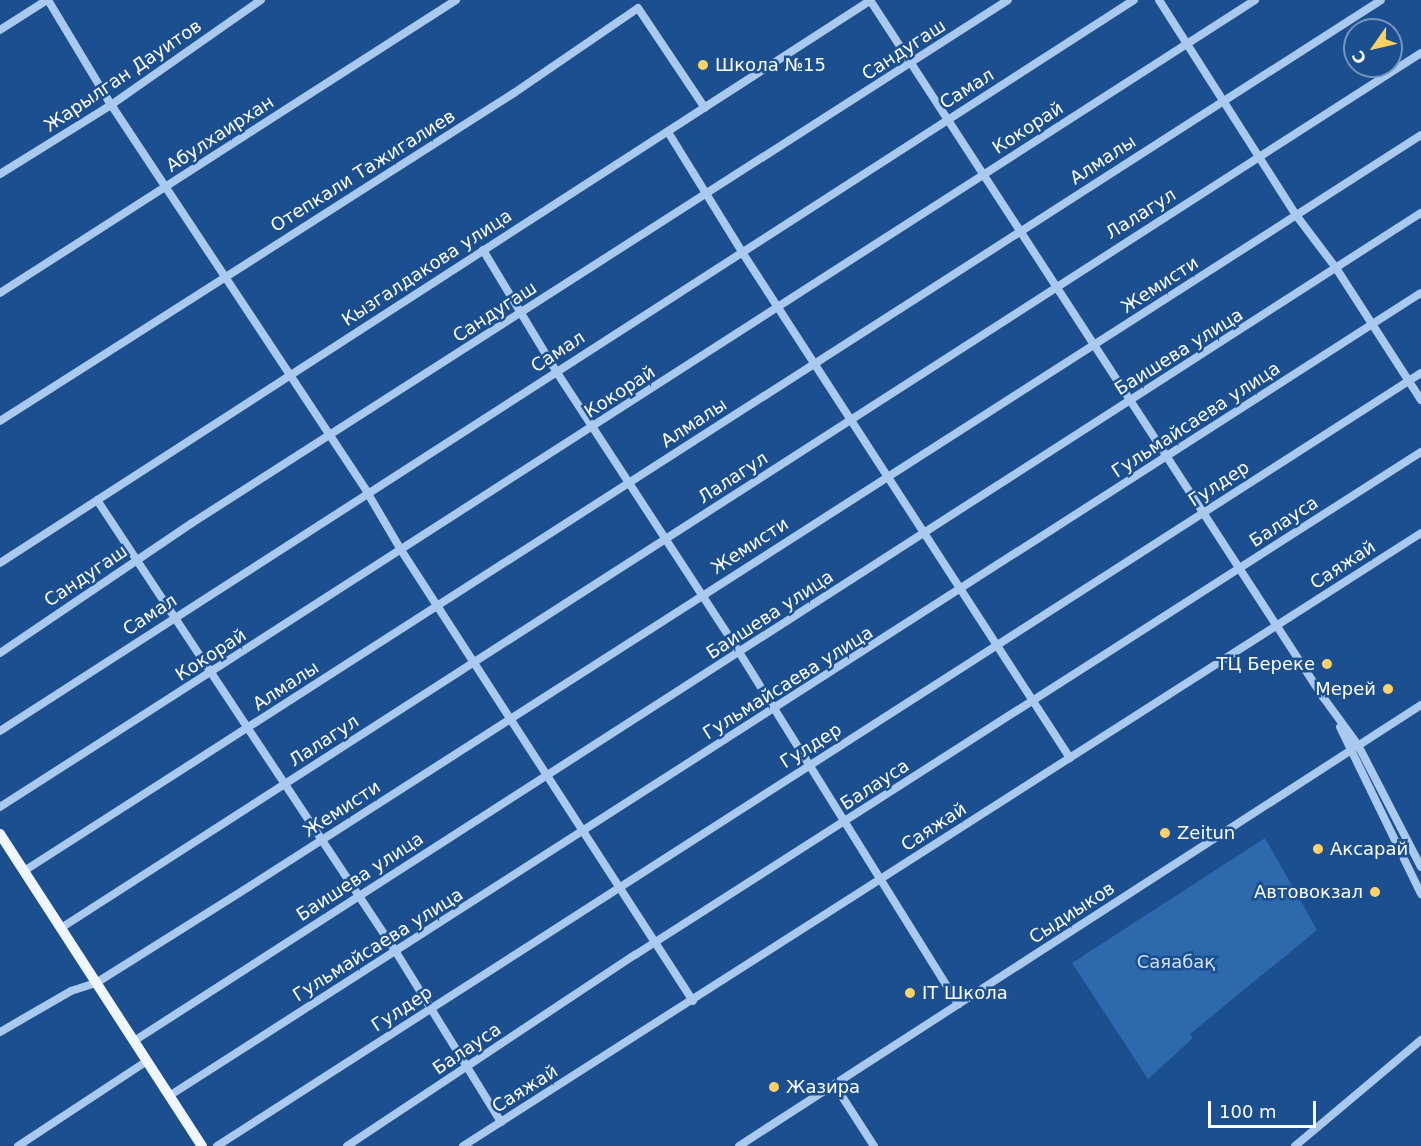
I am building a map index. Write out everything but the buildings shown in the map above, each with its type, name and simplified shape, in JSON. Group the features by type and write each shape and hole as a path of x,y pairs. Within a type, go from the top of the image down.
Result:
{"main road":[{"path":"0,834 202,1146"}],"street":[{"path":"0,30 48,0 111,105 367,492 400,550 476,661 693,1001"},
{"name":"Жарылган Дауитов","path":"0,174 111,105 261,0"},
{"name":"Абулхаирхан","path":"0,293 456,0"},
{"path":"870,0 1276,626 1358,746 1421,867"},
{"name":"Кызгалдакова улица","path":"0,563 870,0"},
{"name":"Сандугаш","path":"0,653 138,559 708,191 912,64 1008,0"},
{"name":"Самал","path":"0,732 367,492 1134,0"},
{"path":"1159,0 1296,215 1336,268 1421,400"},
{"name":"Кокорай","path":"0,807 1255,0"},
{"name":"Алмалы","path":"24,871 1381,0"},
{"name":"Отепкали Тажигалиев","path":"0,421 225,275 514,93 638,8 705,108"},
{"name":"Лалагул","path":"61,928 665,541 1055,286 1421,53"},
{"path":"668,132 708,191 742,252 1070,758"},
{"name":"Жемисти","path":"0,1032 71,991 96,983 512,719 886,475 1094,345 1421,135"},
{"name":"Баишева улица","path":"134,1041 1421,213"},
{"path":"483,249 520,314 627,484 739,652 958,1004"},
{"name":"Гульмайсаева улица","path":"169,1096 961,591 1421,293"},
{"name":"Гулдер","path":"217,1146 1421,373"},
{"name":"Балауса","path":"347,1146 654,943 1034,702 1421,452"},
{"path":"97,500 213,671 356,897 396,952 501,1122"},
{"name":"Саяжай","path":"463,1146 693,1001 1421,533"},
{"path":"1328,705 1421,894"},
{"name":"Сыдиыков","path":"739,1146 1421,705"},
{"path":"1295,1146 1421,1040"},
{"path":"18,1146 147,1061"},
{"path":"834,1084 874,1146"}],"green space":[{"name":"Саяабақ","path":"1265,838 1317,930 1190,1034 1193,1038 1148,1079 1072,963"}],"place":[{"name":"Школа №15","path":"703,65"},
{"name":"ТЦ Береке","path":"1327,664"},
{"name":"Мерей","path":"1388,689"},
{"name":"Zeitun","path":"1165,833"},
{"name":"Аксарай","path":"1318,849"},
{"name":"Автовокзал","path":"1375,892"},
{"name":"IT Школа","path":"910,993"},
{"name":"Жазира","path":"774,1087"}]}
